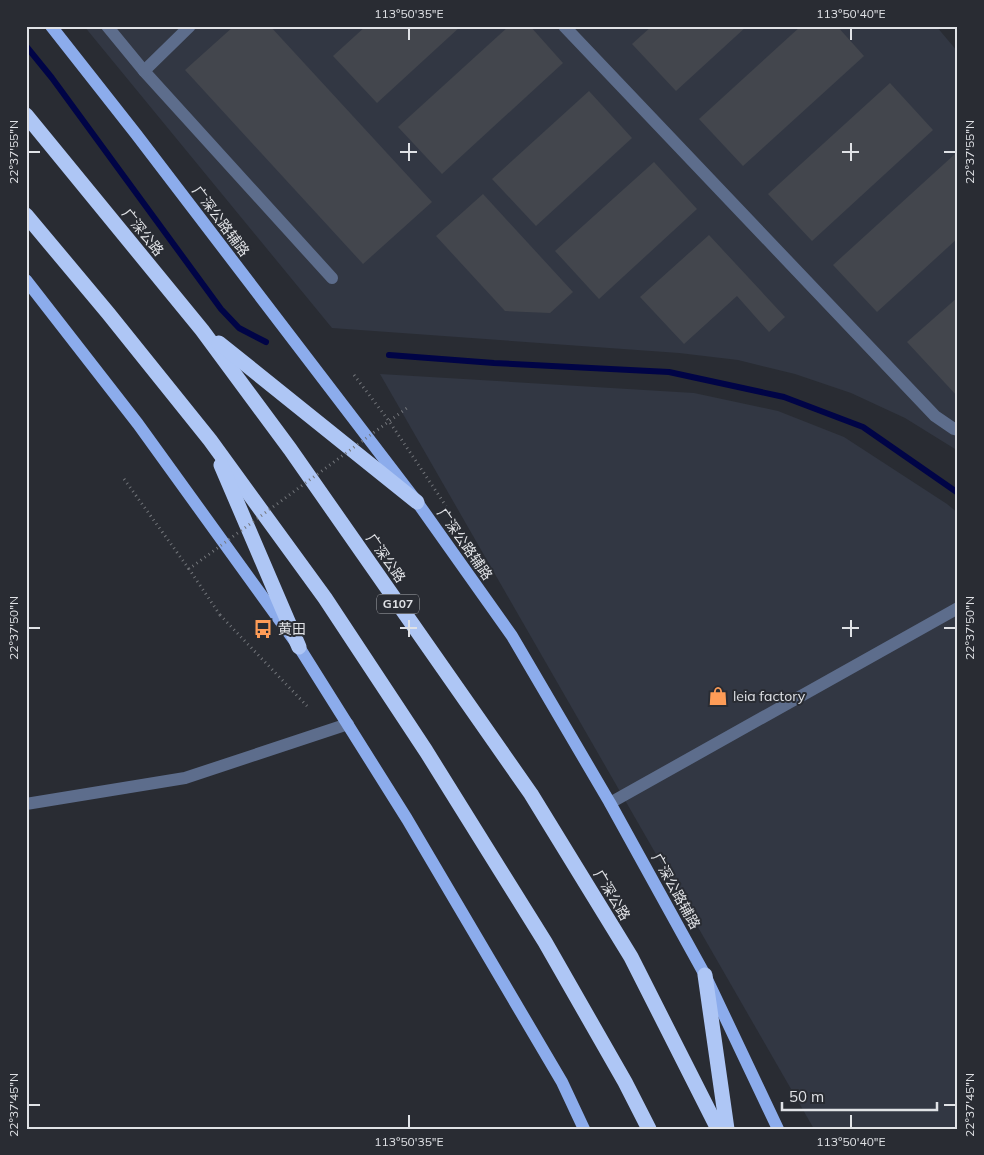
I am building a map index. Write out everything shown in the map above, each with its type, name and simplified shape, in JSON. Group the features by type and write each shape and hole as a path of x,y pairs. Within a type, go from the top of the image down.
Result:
{"highway":[{"name":"广深公路","path":"26,115 202,330 290,449 531,794 630,957 718,1129"},
{"path":"26,215 210,440 325,598 426,751 545,942 625,1082 649,1129"},
{"path":"202,330 417,502"},
{"path":"210,440 299,646"},
{"path":"705,975 727,1129"}],"main road":[{"name":"广深公路辅路","path":"51,26 136,134 417,502 512,636 610,802 705,975 778,1129"},
{"path":"26,280 138,424 299,646 407,819 522,1014 562,1082 582,1127"}],"street":[{"path":"107,26 144,71 332,278"},
{"path":"144,71 190,26"},
{"path":"564,26 935,416 954,430 958,430"},
{"path":"610,802 958,608"},
{"path":"26,804 185,778 348,724"}],"path":[{"path":"354,375 389,420 446,506"},
{"path":"189,569 407,408"},
{"path":"124,479 220,615 308,706"}],"shaded area":[{"path":"84,26 936,26 958,52 958,447 955,449 905,418 851,393 795,374 738,360 679,353 332,328"},
{"path":"380,374 694,393 778,411 844,437 958,513 958,1129 814,1129"}],"building":[{"path":"234,26 270,26 432,202 363,264 185,70"},
{"path":"366,26 461,26 377,103 333,56"},
{"path":"509,26 530,26 563,63 442,174 398,127"},
{"path":"652,26 747,26 676,91 632,44"},
{"path":"801,26 837,26 864,56 743,166 699,119"},
{"path":"890,83 933,130 812,241 768,194"},
{"path":"589,91 632,138 536,226 492,179"},
{"path":"955,154 958,157 958,238 877,312 833,265"},
{"path":"654,162 697,209 599,299 555,251"},
{"path":"483,194 573,292 550,313 505,311 436,236"},
{"path":"709,235 785,317 769,332 737,296 684,344 640,297"},
{"path":"958,297 958,397 907,342"}],"waterway":[{"path":"26,46 52,78 221,309 239,328 266,342"},
{"path":"389,355 494,363 669,372 784,397 863,427 958,493"}],"place":[{"name":"黄田","path":"263,629"},
{"name":"leia factory","path":"718,696"}]}
